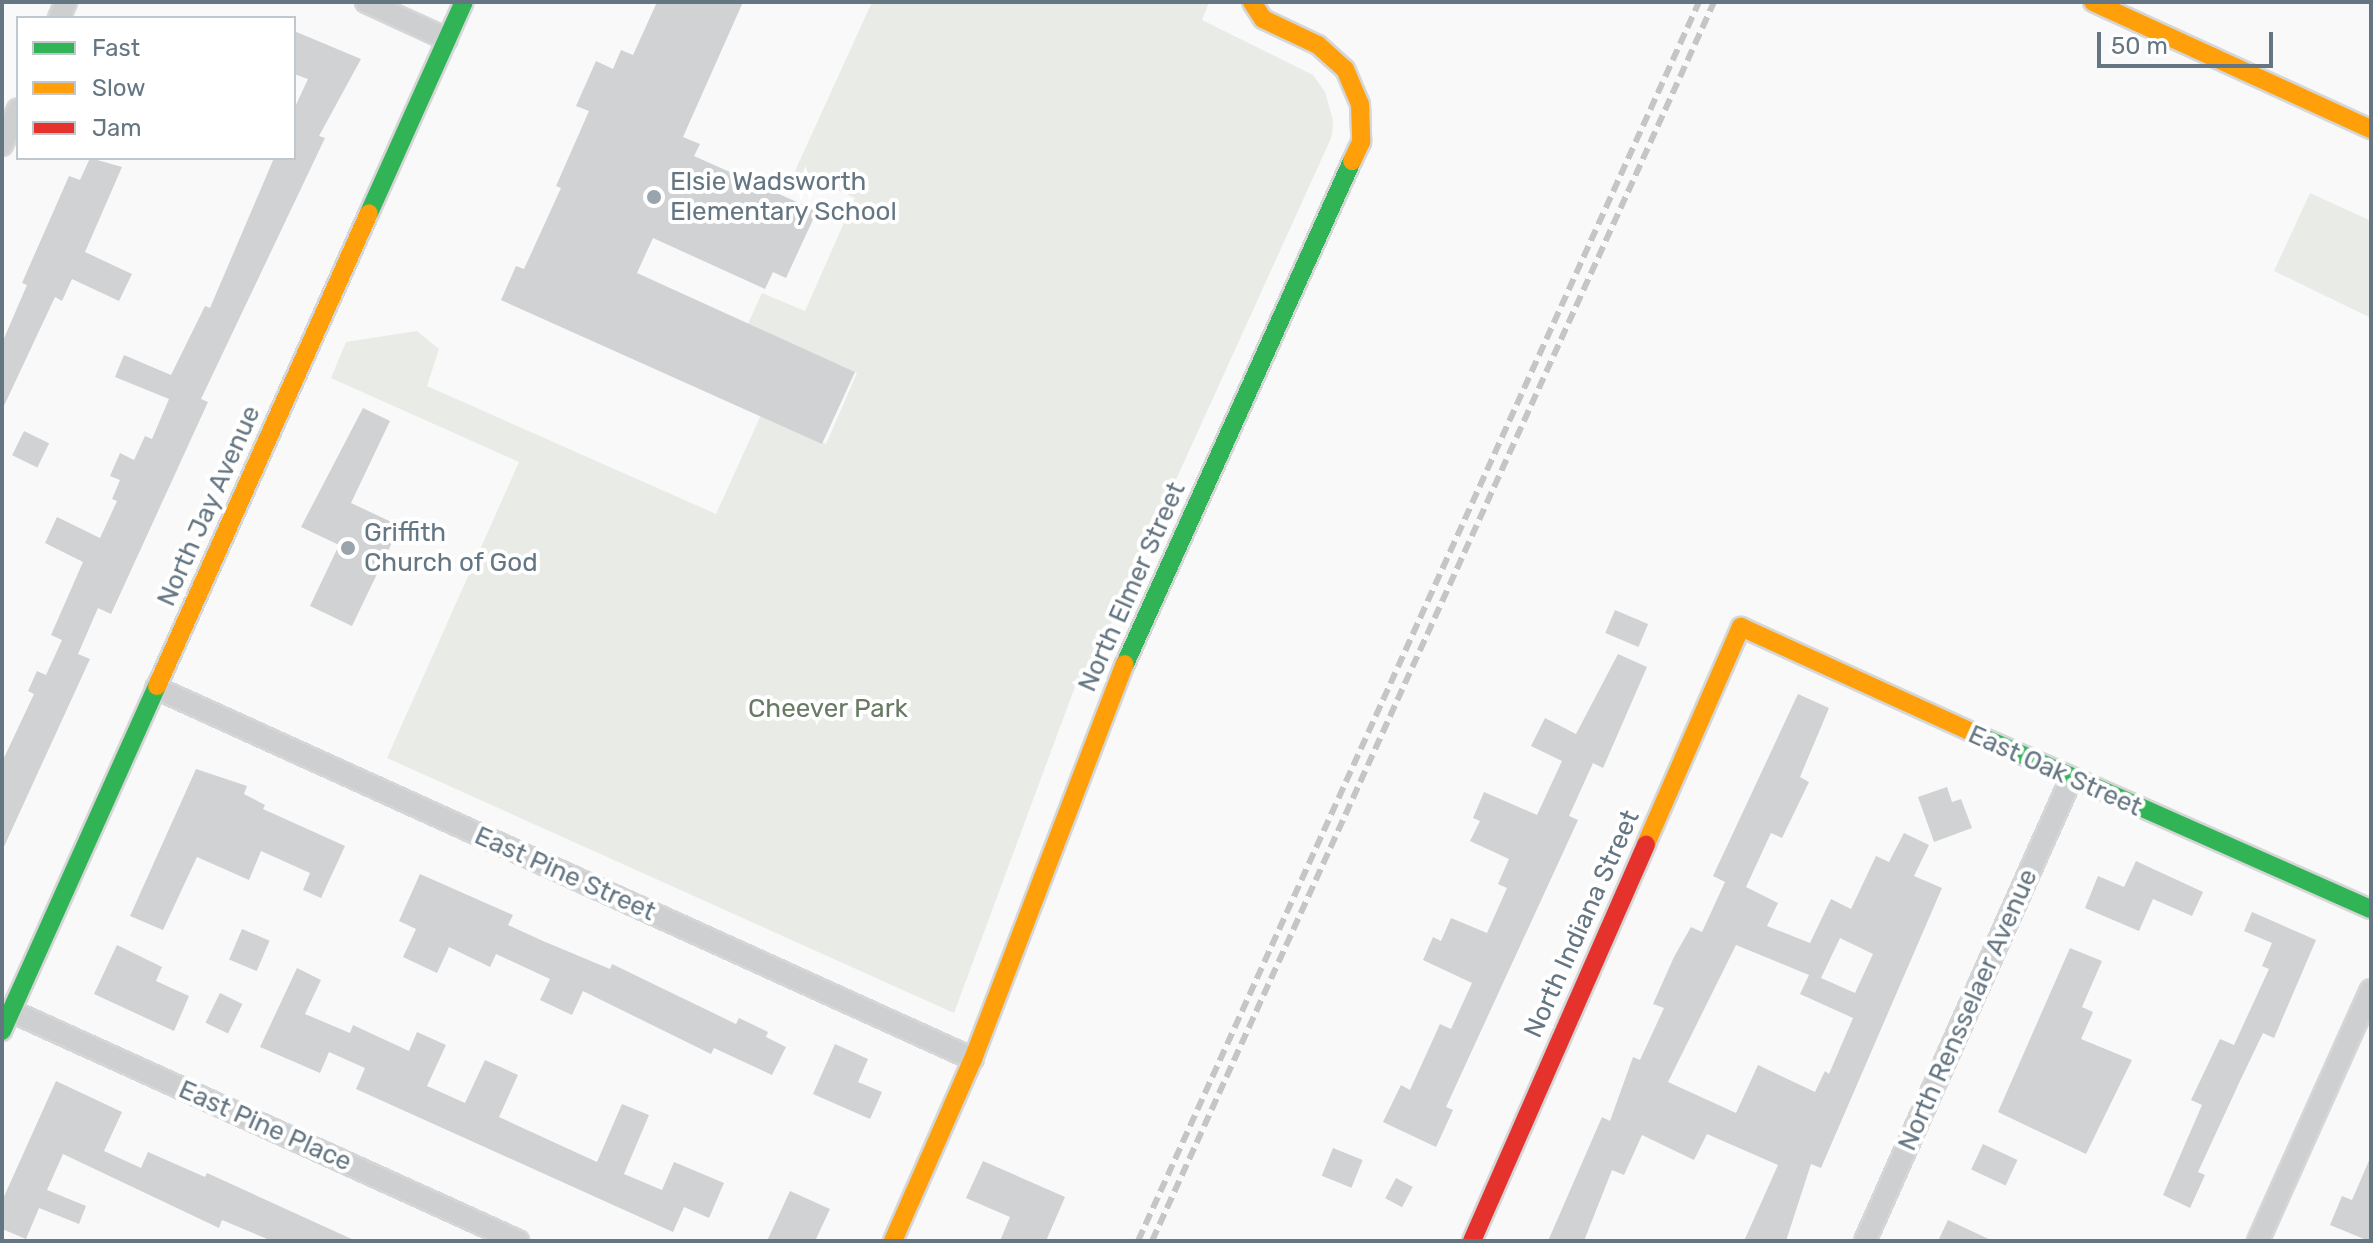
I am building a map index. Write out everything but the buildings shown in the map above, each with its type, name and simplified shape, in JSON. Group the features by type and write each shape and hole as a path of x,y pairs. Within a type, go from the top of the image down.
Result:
{"street":[{"path":"366,2 447,39"},
{"name":"North Jay Avenue","path":"2,1031 464,2"},
{"name":"North Elmer Street","path":"893,1241 973,1059 1107,703 1361,142 1360,104 1345,69 1318,45 1263,19 1252,2"},
{"path":"2093,2 2370,124"},
{"path":"2,145 16,114"},
{"name":"East Oak Street","path":"1741,627 2071,779 2371,909"},
{"name":"North Indiana Street","path":"1472,1241 1741,627"},
{"name":"East Pine Street","path":"156,688 973,1059"},
{"name":"North Rensselaer Avenue","path":"1865,1241 2071,779"},
{"path":"2258,1241 2371,990"},
{"name":"East Pine Place","path":"11,1011 518,1241"}],"green space":[{"name":"Cheever Park","path":"872,2 1209,2 1202,20 1313,75 1325,92 1333,120 1332,136 1105,636 1076,684 954,1013 387,758 519,462 331,378 346,342 417,331 439,349 427,386 716,514 761,415 826,444 857,373 748,324 762,293 805,311 855,198 795,171"},
{"path":"2310,193 2371,221 2371,318 2274,271"}],"railway":[{"path":"1138,1241 1699,2"},
{"path":"1152,1241 1714,2"}],"traffic: fast":[{"path":"369,213 464,2"},
{"path":"1125,664 1352,161"},
{"path":"2,1031 157,686"},
{"path":"1971,732 2371,909"}],"traffic: slow":[{"path":"1252,2 1263,19 1318,45 1345,69 1360,104 1361,142 1352,161"},
{"path":"2093,2 2371,129"},
{"path":"157,686 369,213"},
{"path":"1646,844 1741,627 1971,732"},
{"path":"893,1241 973,1059 1125,664"}],"traffic: jam":[{"path":"1472,1241 1646,844"}],"place":[{"name":"Elsie Wadsworth Elementary School","path":"654,197"},
{"name":"Griffith Church of God","path":"348,548"}]}
